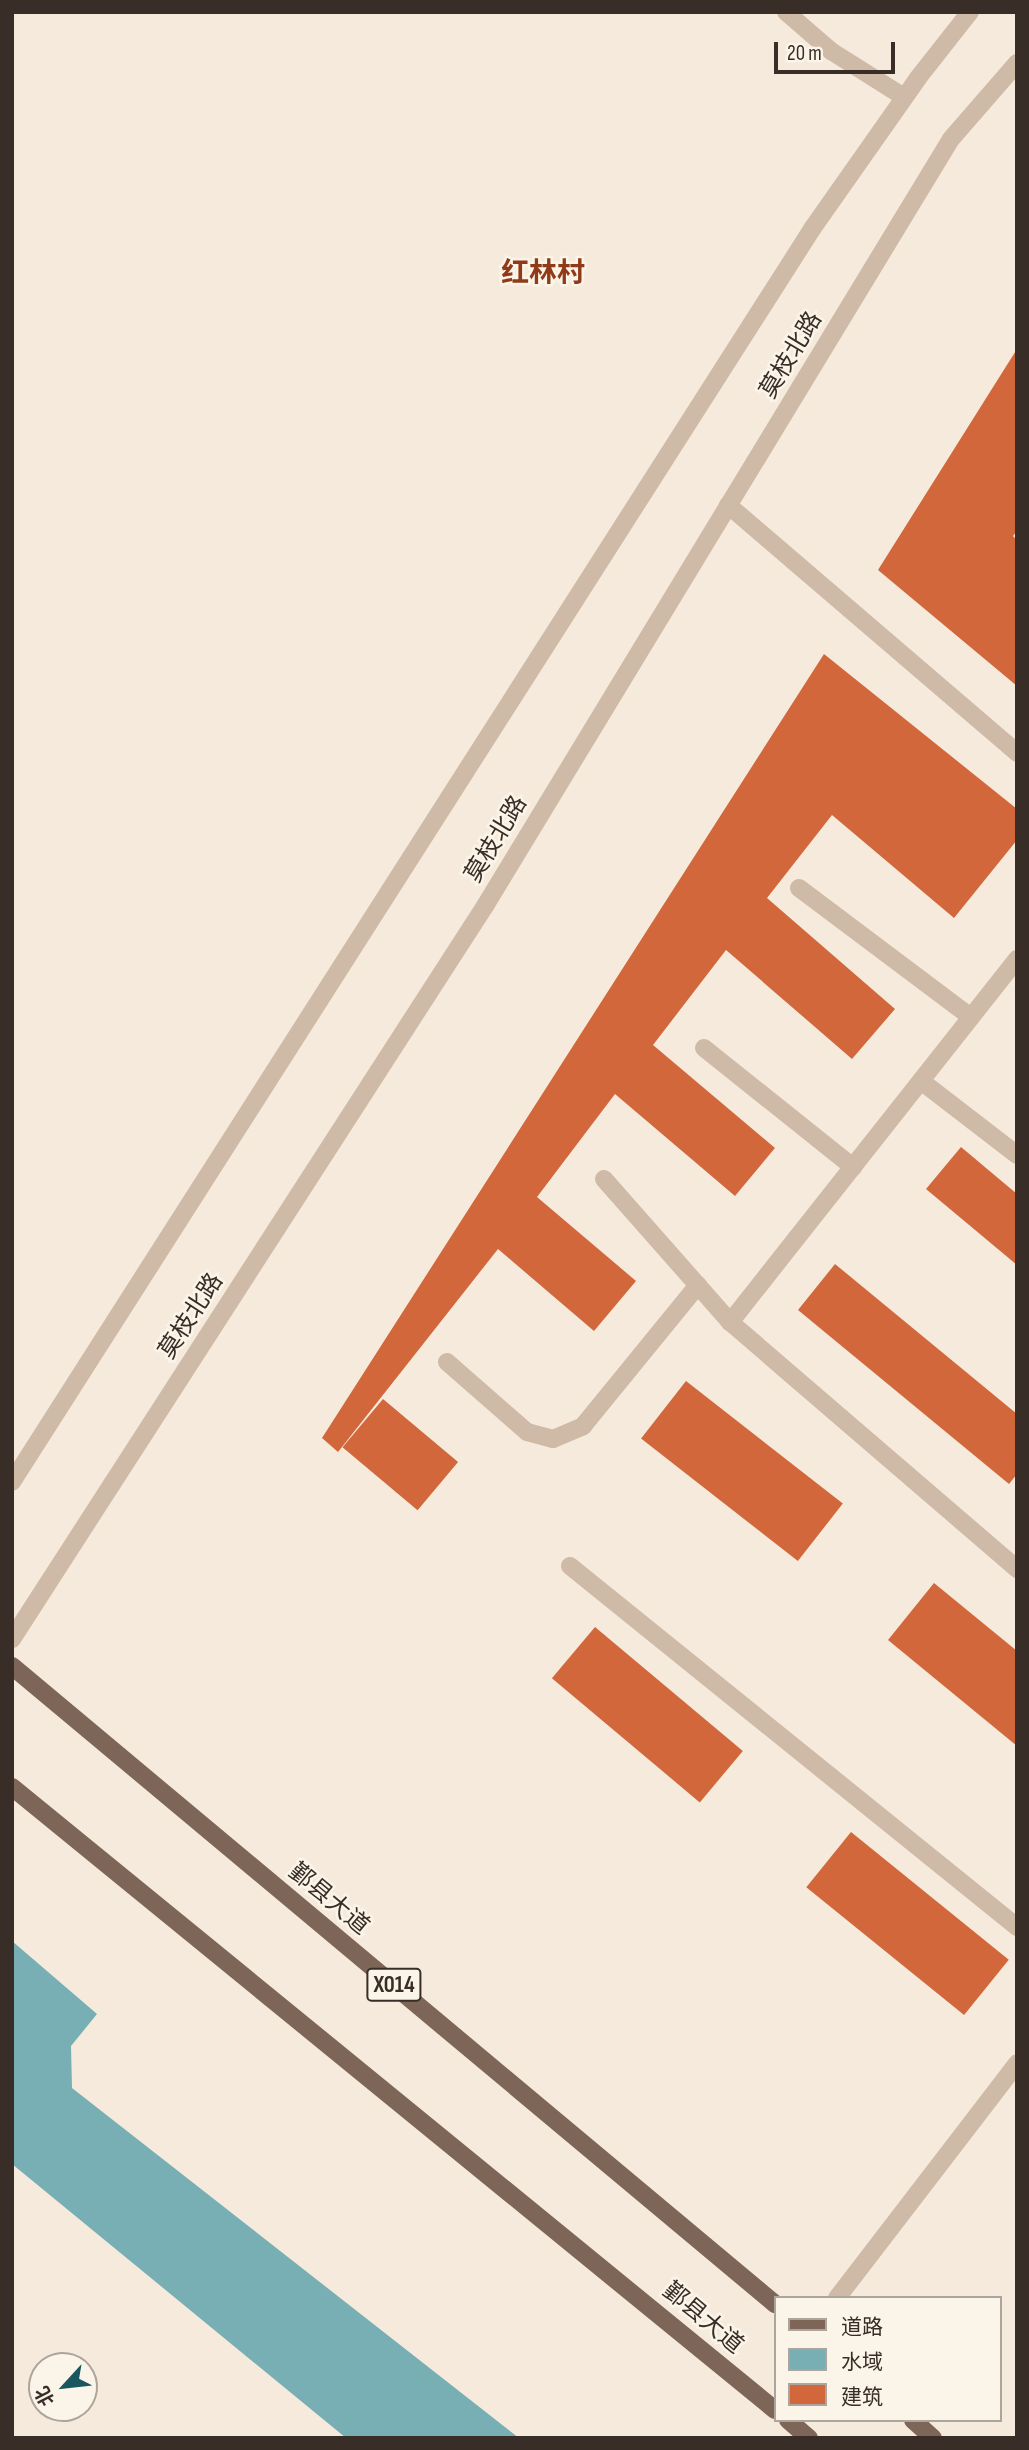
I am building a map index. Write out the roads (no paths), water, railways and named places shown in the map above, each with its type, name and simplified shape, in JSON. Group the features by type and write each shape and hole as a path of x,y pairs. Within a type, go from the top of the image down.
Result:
{"main road":[{"name":"鄞县大道","path":"12,1666 774,2303"},
{"name":"鄞县大道","path":"12,1787 774,2409"},
{"path":"790,2422 809,2438"},
{"path":"915,2422 933,2438"}],"street":[{"path":"786,12 831,51 904,97"},
{"name":"莫枝北路","path":"12,1482 812,229 904,97 970,12"},
{"name":"莫枝北路","path":"12,1639 485,906 951,139 1017,63"},
{"path":"728,505 1017,753"},
{"path":"799,888 971,1017"},
{"path":"730,1322 1017,959"},
{"path":"704,1048 853,1167"},
{"path":"921,1081 1017,1155"},
{"path":"604,1179 730,1322 1017,1569"},
{"path":"447,1362 527,1432 553,1439 583,1426 698,1285"},
{"path":"570,1566 1017,1927"},
{"path":"839,2296 1017,2063"}],"water":[{"path":"12,1941 97,2014 71,2046 72,2088 519,2438 346,2438 12,2164"}],"district":[{"name":"红林村","path":"543,274"}]}
